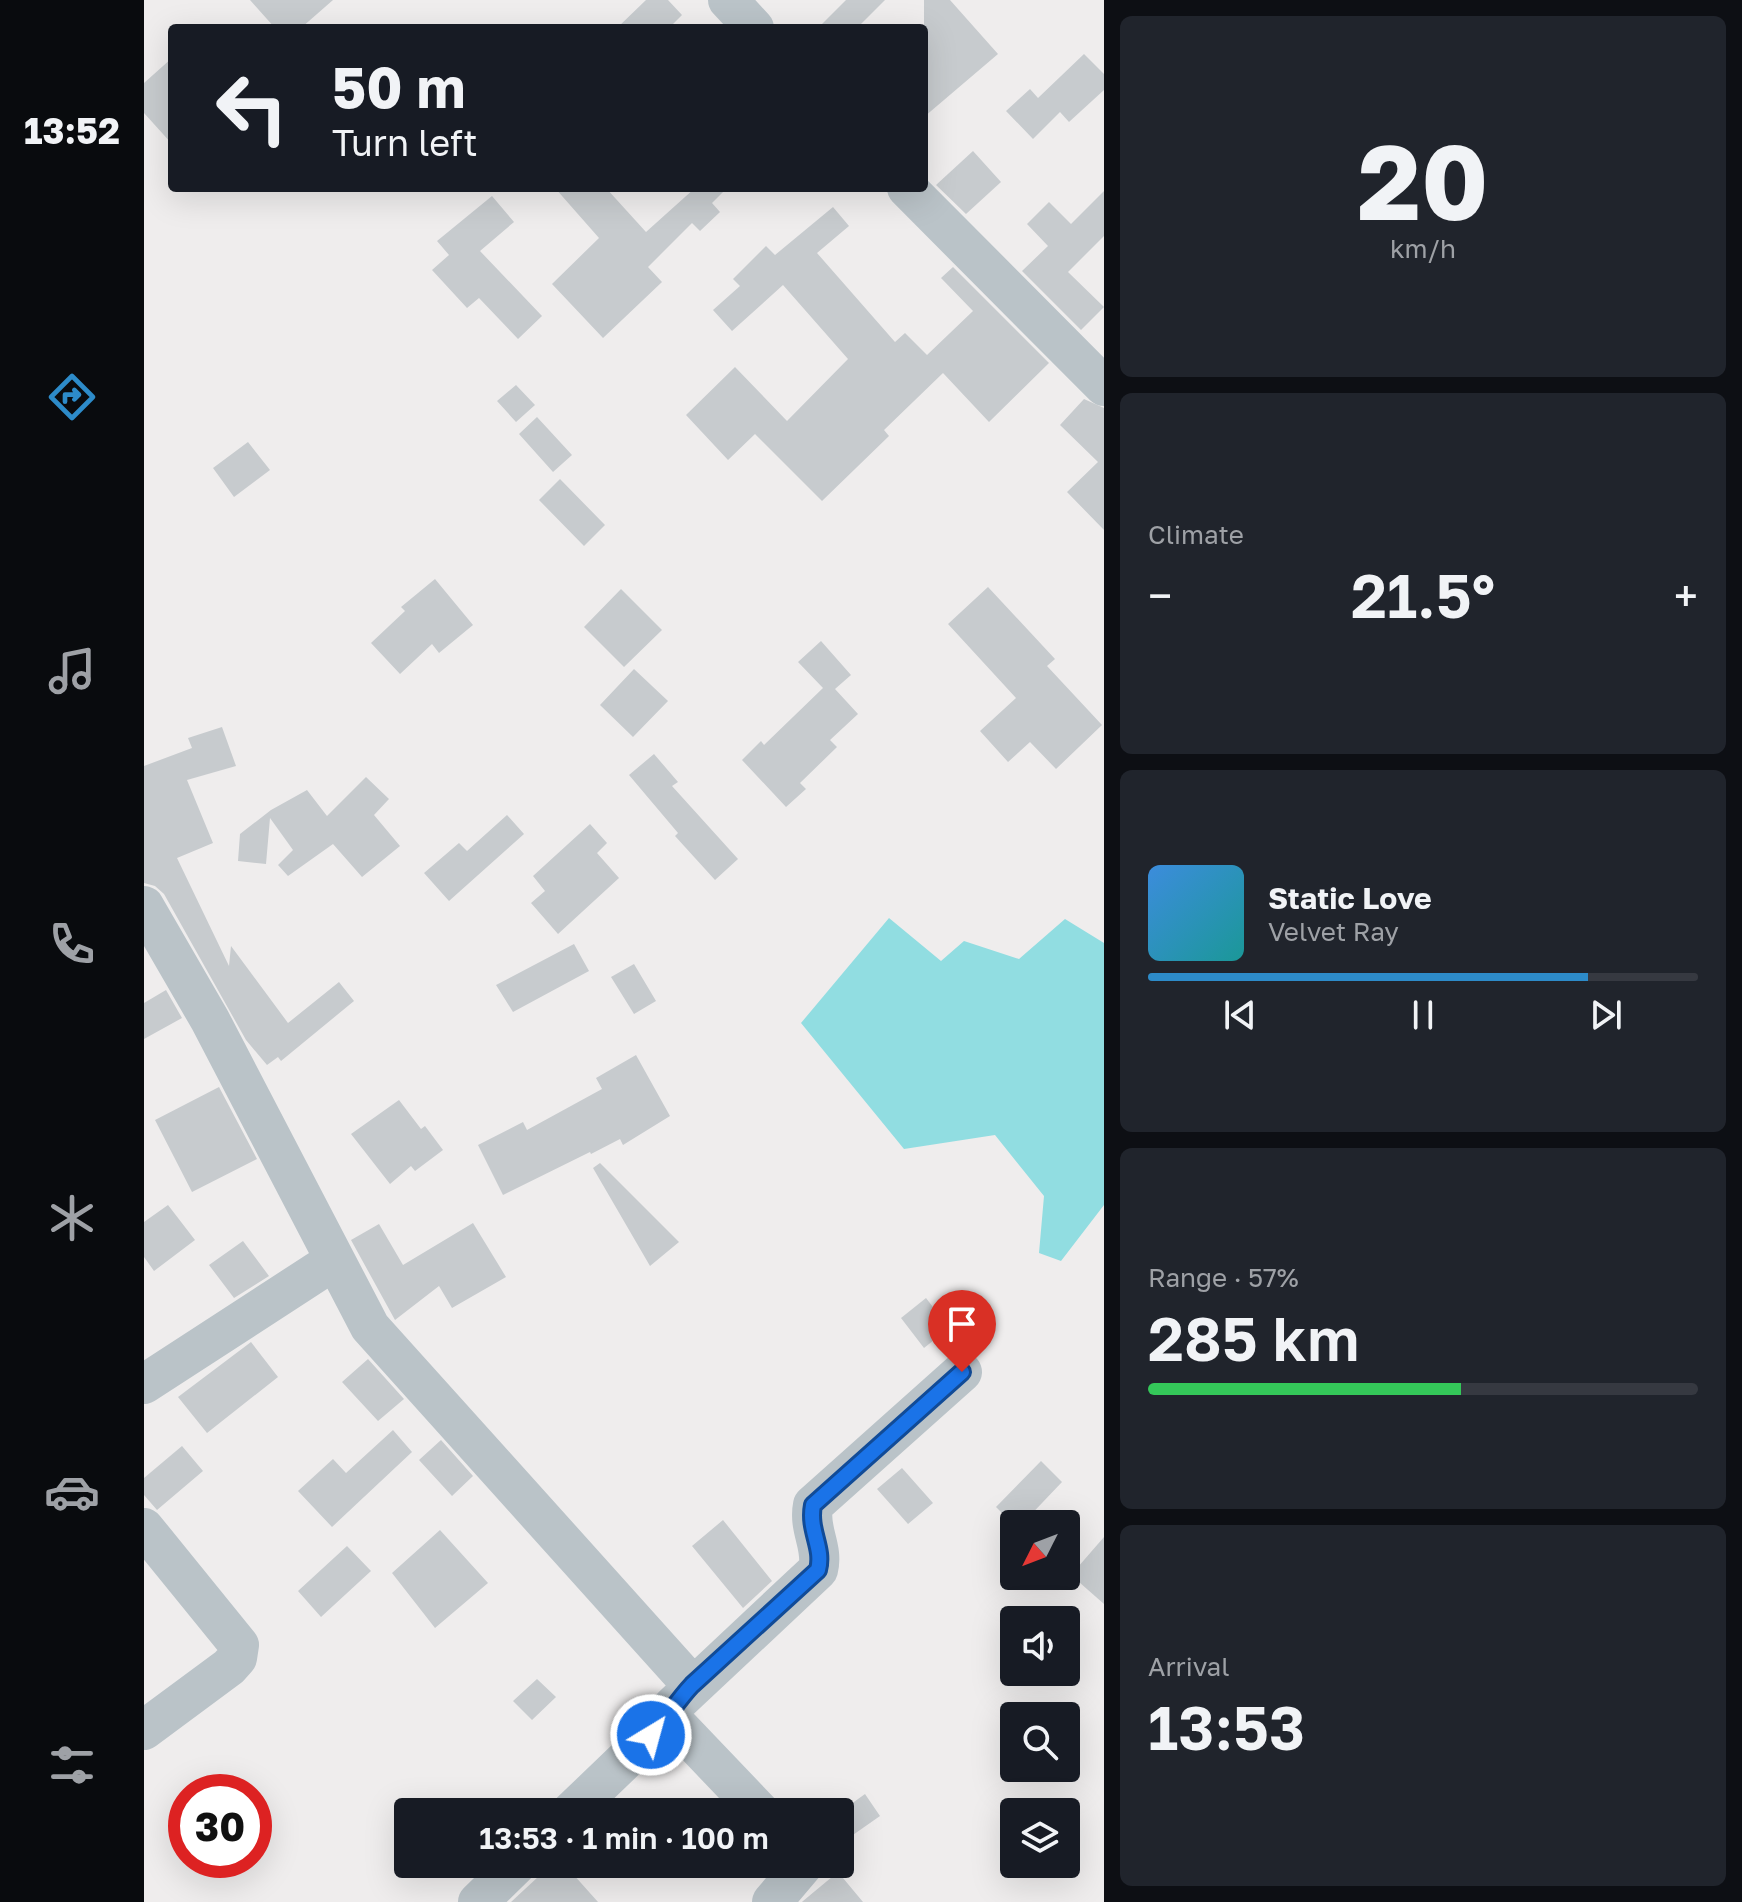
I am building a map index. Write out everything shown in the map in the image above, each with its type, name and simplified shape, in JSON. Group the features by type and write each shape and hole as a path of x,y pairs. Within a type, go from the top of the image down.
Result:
{"street":[{"path":"728,0 750,24"},
{"path":"911,192 1101,377"},
{"path":"144,906 210,1020 370,1327 681,1700 750,1798"},
{"path":"144,1384 335,1260"},
{"path":"585,1798 681,1700 818,1570 821,1557 809,1523 813,1505 962,1372"},
{"path":"144,1528 239,1645 237,1658 229,1667 144,1730"},
{"path":"478,1902 503,1878"},
{"path":"772,1902 792,1878"}],"water":[{"path":"889,918 941,961 964,941 1019,959 1065,919 1104,943 1104,1205 1061,1261 1039,1253 1044,1196 995,1135 904,1149 801,1023"}],"building":[{"path":"250,0 333,0 306,24 271,24"},
{"path":"646,0 668,0 682,15 673,24 621,24"},
{"path":"846,0 885,0 861,24 822,24"},
{"path":"924,0 950,0 998,54 928,114 928,24 924,24"},
{"path":"1084,54 1104,74 1104,90 1069,122 1060,112 1033,139 1006,111 1030,89 1038,98"},
{"path":"168,62 168,140 144,113 144,83"},
{"path":"973,151 1001,182 966,214 936,185"},
{"path":"1104,191 1104,236 1068,272 1104,307 1081,330 1022,271 1048,246 1027,224 1049,202 1071,224"},
{"path":"559,192 610,192 646,232 691,192 723,192 712,203 720,212 700,231 692,223 648,267 662,282 603,338 552,284 599,238"},
{"path":"492,196 514,222 480,251 542,316 518,339 479,298 467,308 432,270 449,255 437,241"},
{"path":"833,207 849,226 817,253 895,342 905,333 927,355 973,311 941,278 953,267 1049,363 989,422 943,373 884,430 889,436 822,501 755,434 728,460 686,415 735,367 787,421 848,359 783,285 732,331 713,310 740,286 733,279 766,246 775,255"},
{"path":"516,385 535,405 516,422 497,401"},
{"path":"1084,399 1104,408 1104,530 1067,492 1098,462 1060,425"},
{"path":"537,417 572,455 553,472 519,434"},
{"path":"248,442 270,470 234,497 213,468"},
{"path":"560,479 605,525 584,546 539,500"},
{"path":"435,579 473,625 439,653 432,644 400,674 371,643 405,611 401,607"},
{"path":"988,587 1055,659 1047,666 1102,725 1056,769 1030,742 1008,762 980,731 1016,698 948,624"},
{"path":"621,589 662,630 624,667 584,627"},
{"path":"821,641 851,675 835,689 858,714 830,740 837,747 800,783 806,789 786,807 742,760 761,741 764,745 823,688 798,662"},
{"path":"634,669 668,701 633,737 600,705"},
{"path":"222,727 236,766 187,780 213,843 177,858 229,966 231,946 288,1023 339,982 354,1001 281,1061 278,1057 267,1065 246,1040 164,894 155,886 144,883 144,766 192,748 188,738"},
{"path":"654,754 678,782 672,786 738,859 715,880 675,836 678,833 629,775"},
{"path":"366,777 389,799 374,815 400,846 362,877 333,844 288,876 278,865 293,850 270,818 266,864 238,861 240,834 271,810 307,790 327,816"},
{"path":"507,815 524,834 449,901 424,873 459,843 467,851"},
{"path":"590,824 607,843 597,853 619,878 558,934 531,903 545,891 533,876"},
{"path":"574,944 589,971 513,1012 496,985"},
{"path":"634,964 656,1001 634,1014 611,977"},
{"path":"166,990 182,1018 144,1039 144,1003"},
{"path":"636,1055 670,1116 623,1145 620,1139 503,1195 478,1145 523,1122 527,1130 602,1089 596,1078"},
{"path":"219,1087 257,1159 192,1192 155,1120"},
{"path":"399,1100 421,1129 425,1126 443,1150 415,1171 411,1166 390,1184 351,1134"},
{"path":"600,1163 679,1242 650,1266 593,1168"},
{"path":"168,1205 195,1240 154,1271 144,1257 144,1222"},
{"path":"473,1223 506,1277 452,1308 439,1286 395,1320 351,1240 379,1224 403,1265"},
{"path":"243,1241 269,1276 234,1298 209,1265"},
{"path":"926,1298 949,1328 924,1348 901,1318"},
{"path":"251,1342 278,1377 207,1433 178,1397"},
{"path":"368,1359 404,1399 378,1421 342,1382"},
{"path":"393,1430 412,1452 332,1527 298,1491 333,1459 346,1473"},
{"path":"441,1440 473,1476 452,1496 419,1460"},
{"path":"182,1446 203,1471 157,1510 144,1495 144,1478"},
{"path":"1041,1461 1062,1482 1035,1510 1000,1511 996,1507"},
{"path":"902,1468 933,1503 908,1524 877,1489"},
{"path":"723,1520 772,1581 743,1608 692,1546"},
{"path":"440,1530 488,1583 435,1628 392,1573"},
{"path":"1104,1537 1104,1604 1080,1583 1080,1565"},
{"path":"347,1546 371,1571 321,1617 298,1591"},
{"path":"537,1679 556,1697 532,1720 513,1701"},
{"path":"865,1794 880,1816 854,1834 854,1802"},
{"path":"537,1878 577,1878 598,1902 511,1902"},
{"path":"831,1878 843,1878 863,1902 802,1902"}],"route":[{"path":"651,1735 671,1716 673,1706 692,1685 818,1570 821,1557 809,1523 813,1505 962,1372"}]}
